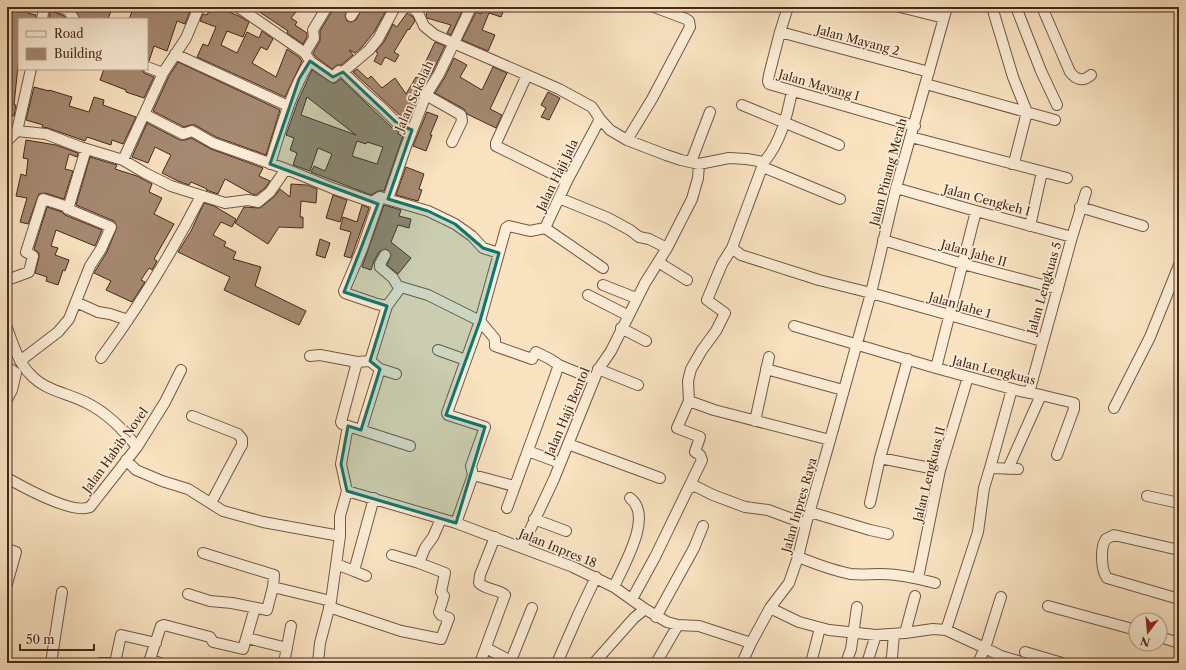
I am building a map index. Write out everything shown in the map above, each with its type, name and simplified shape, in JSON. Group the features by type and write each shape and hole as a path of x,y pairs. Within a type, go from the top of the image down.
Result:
{"street":[{"path":"42,18 44,7"},
{"path":"58,7 68,10 73,18"},
{"path":"123,160 164,74 186,38 198,7"},
{"path":"238,7 333,77 339,71 343,72 369,50 378,39 395,7"},
{"path":"351,16 357,7"},
{"path":"412,7 418,13 424,26 435,35 527,75 592,107 610,130 627,140 666,155 695,163 729,158 763,164 840,199"},
{"name":"Jalan Sekolah","path":"387,306 362,300 345,293 344,291 426,96 471,7"},
{"path":"627,140 652,99 690,27 689,21 686,19 654,7"},
{"name":"Jalan Mayang I","path":"788,7 780,32 768,81 769,84 914,126"},
{"path":"900,7 944,18"},
{"name":"Jalan Pinang Merah","path":"857,344 871,293 896,188 947,7"},
{"path":"992,7 1013,76 1027,112 1013,162"},
{"path":"1016,7 1041,71 1057,105"},
{"path":"1042,7 1070,72 1080,80 1085,80 1091,75"},
{"path":"270,164 288,106 314,38 314,30 325,10"},
{"name":"Jalan Mayang 2","path":"780,32 929,72"},
{"path":"175,54 288,106"},
{"path":"148,67 164,74"},
{"path":"7,141 17,131 31,70"},
{"path":"343,72 398,124 412,130"},
{"path":"527,75 496,143 496,146 567,181"},
{"path":"926,84 1055,120"},
{"path":"632,599 655,557 686,490 689,488 702,460 700,455 695,452 700,437 677,428 689,401 688,381 691,369 702,350 716,331 725,313 708,300 722,264 732,248 763,164 785,124 792,91"},
{"path":"426,96 461,115 462,121 452,142"},
{"path":"742,105 839,145"},
{"name":"Jalan Haji Bentol","path":"522,547 560,463 598,370 611,351 636,298 667,248 692,199 698,178 695,163 710,112"},
{"path":"144,114 184,134 192,131 213,143 372,202 384,198 428,211 455,224 465,231 482,248 499,253"},
{"name":"Jalan Haji Jala","path":"473,475 471,466 485,427 447,414 480,321 507,227 509,226 530,231 545,228 567,181 600,119"},
{"path":"17,131 46,134 86,149 123,160 171,186 224,203 248,200 258,202 270,192 286,169"},
{"path":"911,137 1013,162 1042,172 1067,178"},
{"path":"68,207 86,149"},
{"path":"1030,226 1042,172"},
{"name":"Jalan Cengkeh I","path":"896,188 1072,237"},
{"name":"Jalan Lengkuas 5","path":"1029,392 1080,207 1086,192"},
{"path":"101,358 128,320 181,233 201,196"},
{"path":"559,198 608,218 630,230 639,237 649,239 667,248"},
{"path":"7,280 29,272 34,256 26,252 43,199 68,207 68,209 111,227 90,266 69,319 58,332 20,361"},
{"path":"1080,207 1143,226"},
{"path":"936,368 976,211"},
{"path":"545,228 603,268"},
{"name":"Jalan Jahe II","path":"883,240 963,264 1058,289"},
{"name":"Jalan Jahe 1","path":"732,248 741,255 819,280 1042,341"},
{"path":"385,255 380,267 394,278 399,288"},
{"path":"658,262 687,280"},
{"path":"1114,408 1150,338 1179,267"},
{"path":"603,285 636,298"},
{"path":"370,361 387,306 399,288 403,286 428,295 480,321 495,339 495,346 532,359 536,352 550,359 559,366 594,380"},
{"path":"588,295 628,315"},
{"path":"76,302 98,312 128,320"},
{"name":"Jalan Lengkuas","path":"794,326 968,377 1074,403 1075,406 1057,455"},
{"path":"7,328 20,361 31,376 46,387 87,403 103,412 123,429 136,447"},
{"path":"621,328 646,341"},
{"name":"Jalan Inpres Raya","path":"742,663 770,608 789,583 798,557 843,390 857,344"},
{"path":"438,350 466,360"},
{"path":"310,356 320,355 357,362 370,361 380,369 396,374"},
{"path":"755,421 769,357"},
{"path":"870,503 880,458 908,359"},
{"path":"357,362 341,422 342,424 410,446"},
{"path":"507,508 559,366"},
{"path":"7,367 16,373 12,390 7,399"},
{"path":"361,430 380,369"},
{"path":"766,369 843,390"},
{"name":"Jalan Habib Novel","path":"7,478 54,502 88,509 136,447 165,402 181,370"},
{"path":"598,370 638,385"},
{"name":"Jalan Lengkuas II","path":"918,578 940,470 968,377"},
{"path":"946,630 978,532 984,488 1012,389"},
{"path":"990,468 1013,469 1041,395"},
{"path":"689,401 714,410 830,440"},
{"path":"192,416 238,434 242,439 242,445 211,503"},
{"path":"318,663 320,643 330,604 336,564 340,536 340,516 347,491 341,464 348,426"},
{"path":"568,444 660,478"},
{"path":"528,451 560,463"},
{"path":"880,458 940,470"},
{"path":"126,460 136,470 150,477 188,489 223,511 256,520 340,536"},
{"path":"456,523 473,475 514,486"},
{"path":"689,488 695,486 713,495 739,504 768,510 806,524"},
{"name":"Jalan Inpres 18","path":"347,491 456,523 522,547 596,577 616,583 632,599 645,609 656,617 667,622 678,625 699,626 751,643"},
{"path":"1147,496 1179,503"},
{"path":"354,571 374,498"},
{"path":"616,583 637,534 640,521 640,512 638,507 630,498"},
{"path":"810,512 888,534"},
{"path":"419,562 441,519"},
{"path":"534,519 566,531"},
{"path":"656,617 694,548 703,526"},
{"path":"1179,550 1114,536 1106,539 1102,549 1104,573 1107,578 1179,599"},
{"path":"480,663 505,595 482,586 479,583 480,575 495,537"},
{"path":"7,584 12,551"},
{"path":"188,594 210,601 232,603 266,610 273,587 274,575 203,554"},
{"path":"273,587 330,604 401,631 441,639 449,618 441,615 439,612 444,596 441,592 445,573 419,562 392,556"},
{"path":"798,557 832,570 854,574 880,574 918,578 935,583"},
{"path":"336,564 366,576"},
{"path":"557,663 596,577"},
{"path":"51,663 62,592"},
{"path":"905,634 915,596"},
{"path":"978,663 985,648 1001,597"},
{"path":"1048,606 1128,628"},
{"path":"846,663 851,649 852,632 857,607"},
{"path":"160,663 150,660 161,626 164,625 210,637 213,642 242,649 244,648 255,608"},
{"path":"486,648 511,662 532,608"},
{"path":"770,608 799,622 820,628 876,635 905,634 933,629 946,630 1001,656 1025,663"},
{"path":"594,663 634,618 645,609"},
{"path":"656,663 678,625"},
{"path":"286,663 286,648 291,626"},
{"path":"811,663 820,628"},
{"path":"890,663 894,634"},
{"path":"100,663 114,663 121,635 156,643"},
{"path":"867,663 876,635"},
{"path":"247,638 286,648"},
{"path":"1168,640 1179,643"},
{"path":"1025,652 1062,663"}],"highlighted area":[{"path":"310,61 333,77 343,72 398,124 412,130 388,199 428,211 455,224 483,248 499,253 480,321 446,415 485,427 456,523 347,491 341,464 348,426 361,430 380,369 370,361 387,306 344,292 378,204 270,164 299,79"}],"building":[{"path":"7,7 30,7 28,13 36,15 36,18 18,18 18,66 14,105 16,105 14,116 7,115"},
{"path":"51,7 54,12 65,18 49,18"},
{"path":"74,7 99,7 111,11 108,18 80,18"},
{"path":"134,7 140,7 151,12 153,7 183,7 190,11 185,24 177,21 167,51 154,46 149,61 148,18 129,18"},
{"path":"211,7 231,7 229,12 249,22 243,37 227,31 221,45 237,53 247,32 259,38 262,31 273,39 267,50 261,47 252,63 276,77 287,49 300,58 302,61 285,97 197,57 203,44 208,46 216,27 200,21 203,14 207,15"},
{"path":"252,7 300,7 291,18 297,22 295,25 307,33 307,37 303,44 287,33 288,31"},
{"path":"331,7 349,7 345,16 347,21 351,22 356,20 363,7 388,7 374,32 362,47 355,53 349,50 353,55 341,65 337,65 332,69 313,53 320,41 320,31 331,13"},
{"path":"429,7 464,7 451,35 447,33 451,25 427,18 426,15"},
{"path":"477,7 505,7 501,17 489,13 482,30 495,35 488,51 462,40 476,12 481,14 482,11 477,9"},
{"path":"407,13 413,17 415,21 409,30 408,29 394,52 399,55 395,62 385,57 381,65 374,61 378,53 376,51 384,42 393,24 397,27"},
{"path":"435,42 445,46 433,71 420,92 412,113 404,119 353,72 357,69 368,79 371,76 382,88 395,78 406,94 416,77 418,78"},
{"path":"454,58 467,65 460,77 482,90 493,67 507,73 490,109 502,115 496,128 467,114 464,109 435,93"},
{"path":"178,62 280,110 266,155 216,137 195,125 184,127 153,111 169,76"},
{"path":"104,70 142,70 144,73 154,77 144,98 126,92 126,90 100,80"},
{"path":"312,70 332,83 335,83 341,79 393,129 399,131 398,134 403,136 384,191 378,191 371,195 311,172 314,166 325,171 332,154 318,148 310,171 293,165 297,153 290,150 294,138 286,135 298,101","holes":["307,97 356,135 301,115","357,141 366,144 367,142 383,147 377,164 352,156"]},
{"path":"34,87 72,97 69,106 89,112 94,97 104,100 103,105 136,117 123,144 112,140 111,145 87,137 85,141 42,127 43,125 26,120"},
{"path":"548,92 560,98 549,120 541,117 546,108 541,105"},
{"path":"427,112 438,116 430,135 432,135 426,151 413,146"},
{"path":"147,123 180,140 191,138 211,149 263,168 259,176 270,181 265,188 256,195 225,179 218,194 206,190 207,189 191,182 189,185 178,181 162,173 171,155 155,147 148,163 132,157"},
{"path":"26,140 56,145 78,153 77,157 69,154 65,169 73,171 64,199 45,193 39,194 28,224 20,222 27,198 16,196 21,174 26,176 28,159 23,158"},
{"path":"90,157 117,165 115,169 137,176 152,184 149,192 162,198 154,214 174,224 154,259 157,261 152,270 149,268 141,280 145,282 132,302 106,290 111,281 94,273 107,252 117,227 114,221 76,205"},
{"path":"406,167 424,174 419,189 422,190 418,201 396,195"},
{"path":"291,184 307,185 317,189 316,203 301,201 300,217 303,217 303,228 279,227 268,244 235,223 244,207 260,208 274,197 280,189 290,197"},
{"path":"333,195 347,200 340,222 326,218"},
{"path":"204,203 214,206 236,219 232,227 221,222 213,235 226,242 224,246 236,252 233,259 261,267 255,286 306,311 299,325 224,290 230,277 178,252 191,231"},
{"path":"362,205 369,208 351,258 344,256 351,232 340,229 343,217 357,222"},
{"path":"384,205 401,210 399,216 411,219 409,228 398,225 391,242 411,258 398,274 387,265 391,255 388,250 385,249 379,252 371,270 362,267"},
{"path":"47,207 102,230 95,246 56,230 51,246 58,248 55,255 69,260 65,271 63,270 58,285 46,281 47,277 35,273 39,253 34,249"},
{"path":"320,239 330,243 325,258 316,255"}]}
